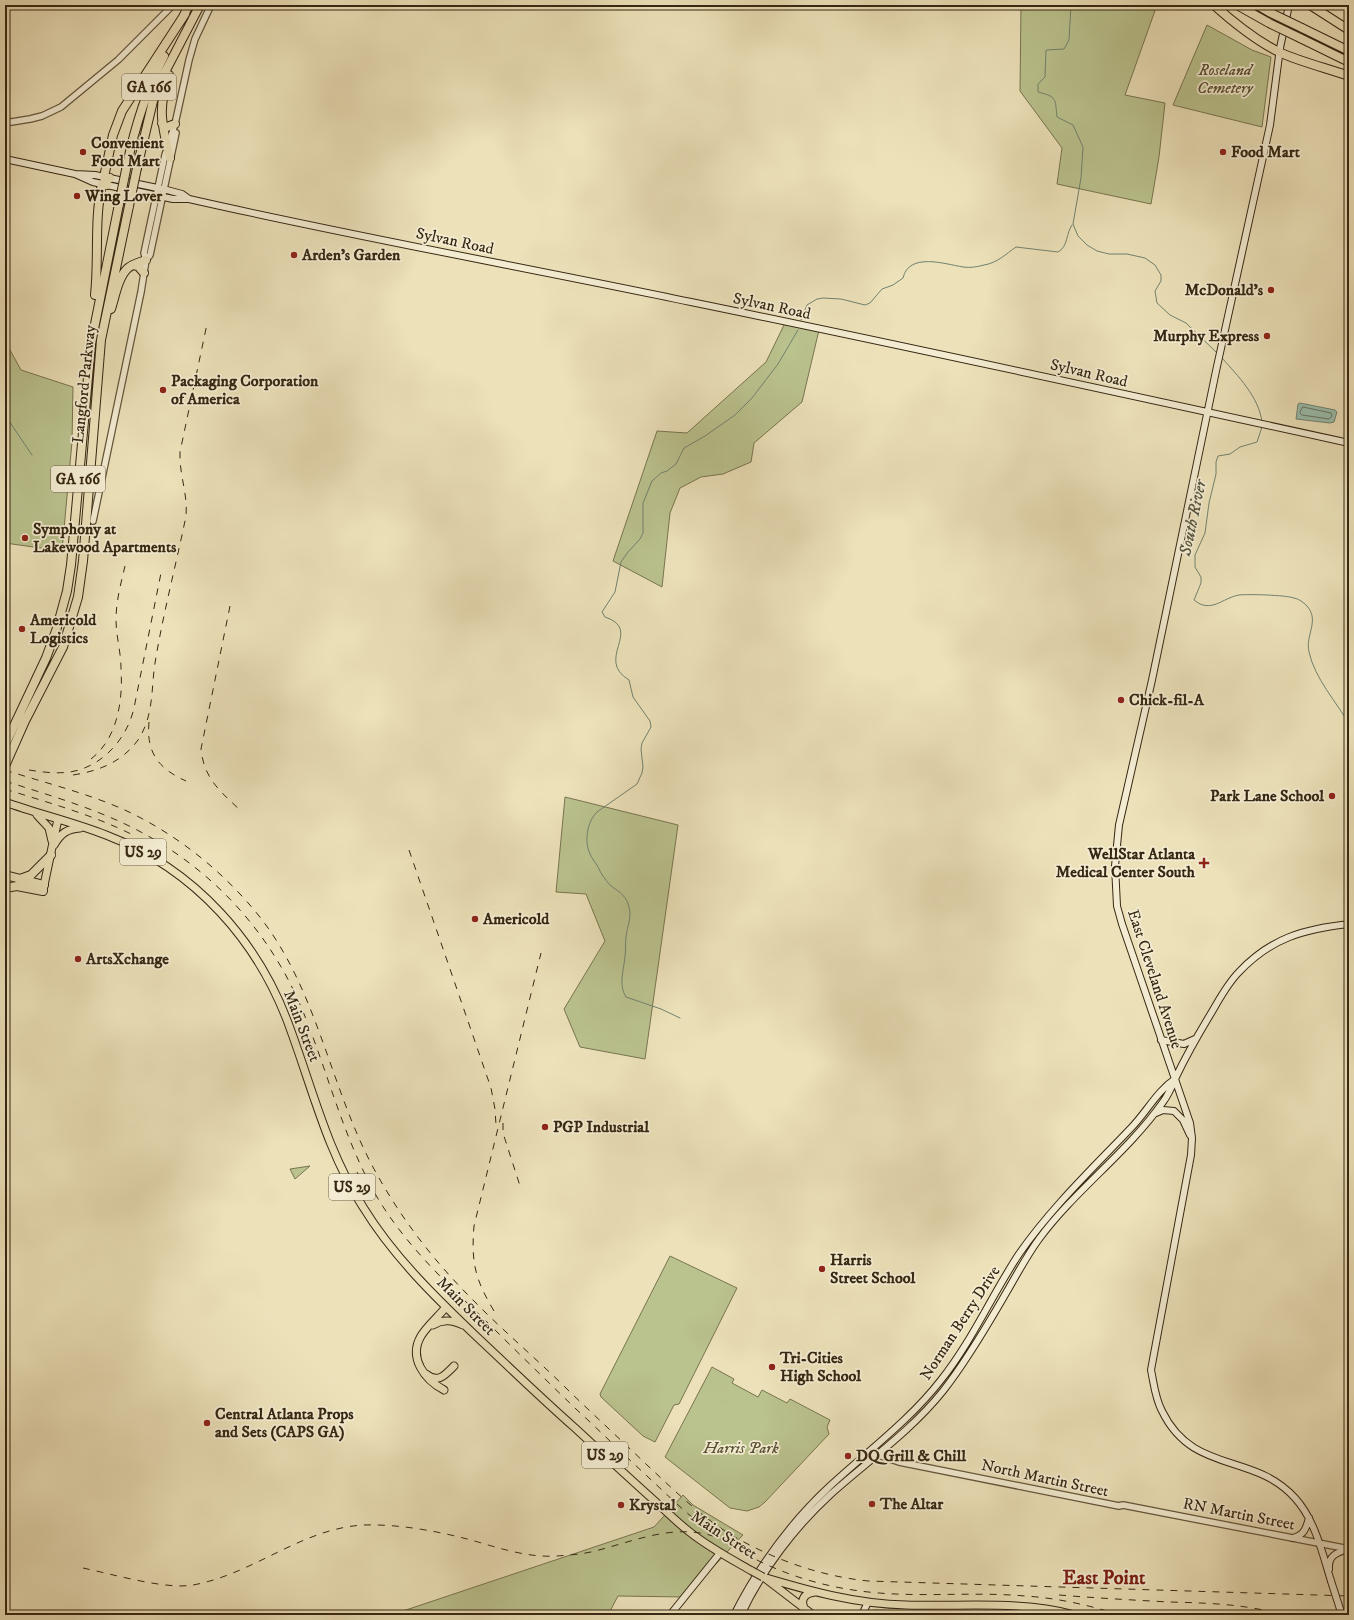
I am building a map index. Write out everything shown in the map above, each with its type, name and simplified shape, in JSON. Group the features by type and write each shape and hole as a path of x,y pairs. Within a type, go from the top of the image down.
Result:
{"highway":[{"name":"Langford Parkway","path":"5,745 56,631 67,590 71,565 91,344 134,131 150,85 189,5"},
{"name":"Langford Parkway","path":"5,766 18,736 63,647 78,597 83,561 101,340 137,168 153,101 163,76 200,5"},
{"path":"1214,5 1236,24 1260,41 1280,52 1349,76"},
{"path":"1237,5 1269,23 1349,62"},
{"path":"1257,5 1349,51"},
{"path":"1310,5 1349,30"},
{"path":"91,344 98,270 98,210 106,181 113,135 122,111 185,14"},
{"path":"170,158 162,123 161,108 163,92 181,41"},
{"path":"162,123 164,127 175,124"},
{"path":"101,340 122,278 127,269 146,260"},
{"path":"133,265 138,266 144,273"},
{"path":"20,879 31,875 52,850"},
{"path":"5,874 44,888"},
{"path":"5,888 17,886 44,888"}],"main road":[{"name":"East Cleveland Avenue","path":"1289,5 1280,52 1270,125 1120,825 1116,850 1116,889 1120,916 1190,1122 1192,1138 1191,1155 1151,1370 1155,1391 1161,1410 1168,1422 1182,1439 1206,1455 1252,1470 1276,1481 1295,1498 1310,1518 1341,1612"},
{"name":"Sylvan Road","path":"5,159 106,181 159,196 180,200 189,199 497,264 695,302 1349,443"},
{"name":"Sylvan Road","path":"106,181 161,189 182,194 189,199"},
{"name":"Main Street","path":"5,802 85,828 129,845 165,865 202,894 217,908 258,960 277,996 291,1031 334,1154 362,1207 396,1254 446,1307 538,1395 689,1532 720,1553 770,1580"},
{"path":"33,812 41,818 49,828 52,850"},
{"path":"44,888 58,820"},
{"path":"52,850 60,836 67,830 85,828"},
{"name":"Norman Berry Drive","path":"741,1615 766,1572 798,1529 830,1496 876,1454 917,1420 943,1391 967,1356 1037,1241 1059,1214 1125,1146 1171,1090 1175,1079 1224,990 1237,973 1253,958 1271,945 1292,935 1323,927 1349,924"},
{"path":"1161,1040 1184,1044 1197,1038"},
{"name":"Norman Berry Drive","path":"734,1615 766,1559 793,1523 829,1487 904,1421 942,1379 974,1331 1018,1256 1040,1225 1136,1123 1168,1084 1175,1079"},
{"path":"1152,1115 1163,1110 1174,1111 1183,1120 1192,1138"},
{"path":"444,1390 432,1383 421,1370 418,1361 417,1349 421,1337 446,1307"},
{"path":"428,1328 444,1321 453,1321 466,1326"},
{"path":"421,1370 429,1376 438,1379 454,1366"},
{"path":"1293,1538 1301,1536 1306,1530 1310,1518"},
{"path":"1330,1579 1329,1564 1331,1558 1337,1552 1348,1549"},
{"path":"670,1615 720,1553"},
{"name":"US 29","path":"770,1580 815,1592 868,1602 904,1606 1044,1608 1075,1615"},
{"name":"US 29","path":"770,1580 813,1615"},
{"path":"804,1608 802,1604 804,1596 815,1592"},
{"path":"862,1615 868,1602"}],"street":[{"path":"5,123 42,116 65,103 118,60 173,5"},
{"path":"161,189 168,147 175,124 189,60 195,38 211,5"},
{"path":"93,521 146,260 150,255 159,196 176,132 175,124"},
{"name":"North Martin Street","path":"869,1452 899,1462 1119,1506 1123,1505"},
{"name":"RN Martin Street","path":"1123,1505 1348,1549"}],"green space":[{"path":"1021,5 1157,5 1125,95 1165,103 1159,157 1151,204 1057,184 1062,148 1020,91"},
{"name":"Roseland Cemetery","path":"1207,25 1252,50 1271,57 1262,127 1173,105"},
{"path":"785,323 819,330 802,402 754,443 751,462 723,474 701,477 680,488 670,513 662,587 613,561 657,431 687,433 766,362"},
{"path":"5,341 21,370 73,387 72,442 62,551 5,543"},
{"path":"565,797 678,825 645,1059 580,1047 564,1009 605,941 586,894 556,892"},
{"path":"310,1166 295,1179 290,1169"},
{"name":"Harris Park","path":"670,1256 737,1288 679,1404 674,1405 655,1442 643,1436 601,1397 600,1394"},
{"name":"Harris Park","path":"712,1367 734,1379 732,1383 758,1397 762,1390 787,1403 790,1399 830,1420 827,1427 829,1434 765,1502 759,1507 747,1511 730,1508 665,1457"},
{"path":"683,1495 693,1505 743,1535 685,1597 618,1596 608,1615 391,1615 654,1527"},
{"path":"873,1610 953,1612 955,1614 868,1615"}],"water":[{"path":"1300,403 1335,410 1337,412 1334,422 1330,423 1296,419 1298,404"}],"waterway":[{"name":"South River","path":"1071,5 1069,40 1064,49 1046,50 1045,77 1038,84 1038,92 1049,95 1054,99 1057,117 1073,125 1083,147 1081,178 1073,224 1078,236 1087,245 1097,251 1109,254 1127,254 1145,258 1155,265 1161,275 1161,281 1155,291 1157,303 1170,315 1186,323 1217,353"},
{"path":"801,320 807,305 817,299 841,299 865,305 870,303 882,289 893,285 903,278 907,270 912,265 920,262 938,262 971,267 989,264 1001,258 1016,247 1058,252 1064,247 1072,225"},
{"path":"680,1018 661,1009 626,997 622,987 622,977 630,917 627,901 603,876 588,849 587,838 589,826 597,812 637,784 643,767 641,749 642,743 651,727 650,721 633,697 629,680 620,672 616,663 616,654 621,637 620,629 616,623 605,617 602,612 615,592 621,562 640,539 643,533 643,503 652,481 661,473 667,471 676,464 684,448 705,436 735,415 752,398 778,364 798,330"},
{"name":"South River","path":"1222,358 1247,387 1257,404 1262,422"},
{"path":"5,418 9,421 32,455"},
{"name":"South River","path":"1262,427 1257,442 1240,447 1230,454 1218,456 1205,533 1195,555 1195,567 1201,577 1201,583 1194,600 1206,606 1216,604 1239,595 1275,595 1298,599 1304,603 1311,612 1312,617 1308,646 1312,662 1326,690 1349,724"}],"railway":[{"path":"73,775 101,768 117,760 132,748 147,722 158,645 186,516 186,500 180,452 207,324"},
{"path":"91,759 100,750 113,729 120,705 121,668 116,613 125,566"},
{"path":"29,770 60,773 82,769 102,758 119,741 126,730 134,708 161,573"},
{"path":"230,606 201,749 209,777 220,791 241,811"},
{"path":"149,722 150,743 156,759 168,771 186,781"},
{"path":"5,770 68,789 129,812 164,831 197,855 228,881 255,911 276,940 293,971 308,1003 345,1104 374,1169 406,1221 430,1253 457,1284 495,1322 546,1368 647,1465 699,1512 721,1529 749,1545 798,1566 850,1579 868,1581 1349,1596"},
{"path":"5,781 81,806 125,824 180,856 228,897 268,946 285,973 309,1026 344,1125 364,1173 377,1197 400,1231 426,1262 565,1398 680,1507 715,1535 753,1558 781,1571 823,1584 853,1590 874,1593 917,1595 982,1594 1049,1598 1073,1602 1120,1615"},
{"path":"5,789 55,804 104,822 135,836"},
{"path":"409,850 491,1088 496,1125"},
{"path":"494,1311 482,1289 476,1270 473,1250 474,1226 541,953"},
{"path":"503,1123 503,1133 521,1189"},
{"path":"357,1172 370,1197"},
{"path":"83,1568 154,1583 182,1586 193,1585 237,1571 299,1542 320,1534 341,1528 364,1525 404,1527 431,1531 514,1552 546,1556 568,1555 599,1550 641,1538 670,1533 684,1532 713,1536"},
{"path":"1059,1595 1227,1605 1255,1608 1284,1615"}],"place":[{"name":"Convenient Food Mart","path":"83,152"},
{"name":"Food Mart","path":"1223,152"},
{"name":"Wing Lover","path":"77,196"},
{"name":"Arden's Garden","path":"294,255"},
{"name":"McDonald's","path":"1271,290"},
{"name":"Murphy Express","path":"1267,336"},
{"name":"Packaging Corporation of America","path":"163,390"},
{"name":"Symphony at Lakewood Apartments","path":"25,538"},
{"name":"Americold Logistics","path":"22,629"},
{"name":"Chick-fil-A","path":"1121,700"},
{"name":"Park Lane School","path":"1332,796"},
{"name":"WellStar Atlanta Medical Center South","path":"1204,863"},
{"name":"Americold","path":"475,919"},
{"name":"ArtsXchange","path":"78,959"},
{"name":"PGP Industrial","path":"545,1127"},
{"name":"Harris Street School","path":"822,1269"},
{"name":"Tri-Cities High School","path":"772,1367"},
{"name":"Central Atlanta Props and Sets (CAPS GA)","path":"207,1423"},
{"name":"DQ Grill & Chill","path":"848,1456"},
{"name":"The Altar","path":"872,1504"},
{"name":"Krystal","path":"621,1505"}],"district":[{"name":"East Point","path":"1104,1578"}]}
